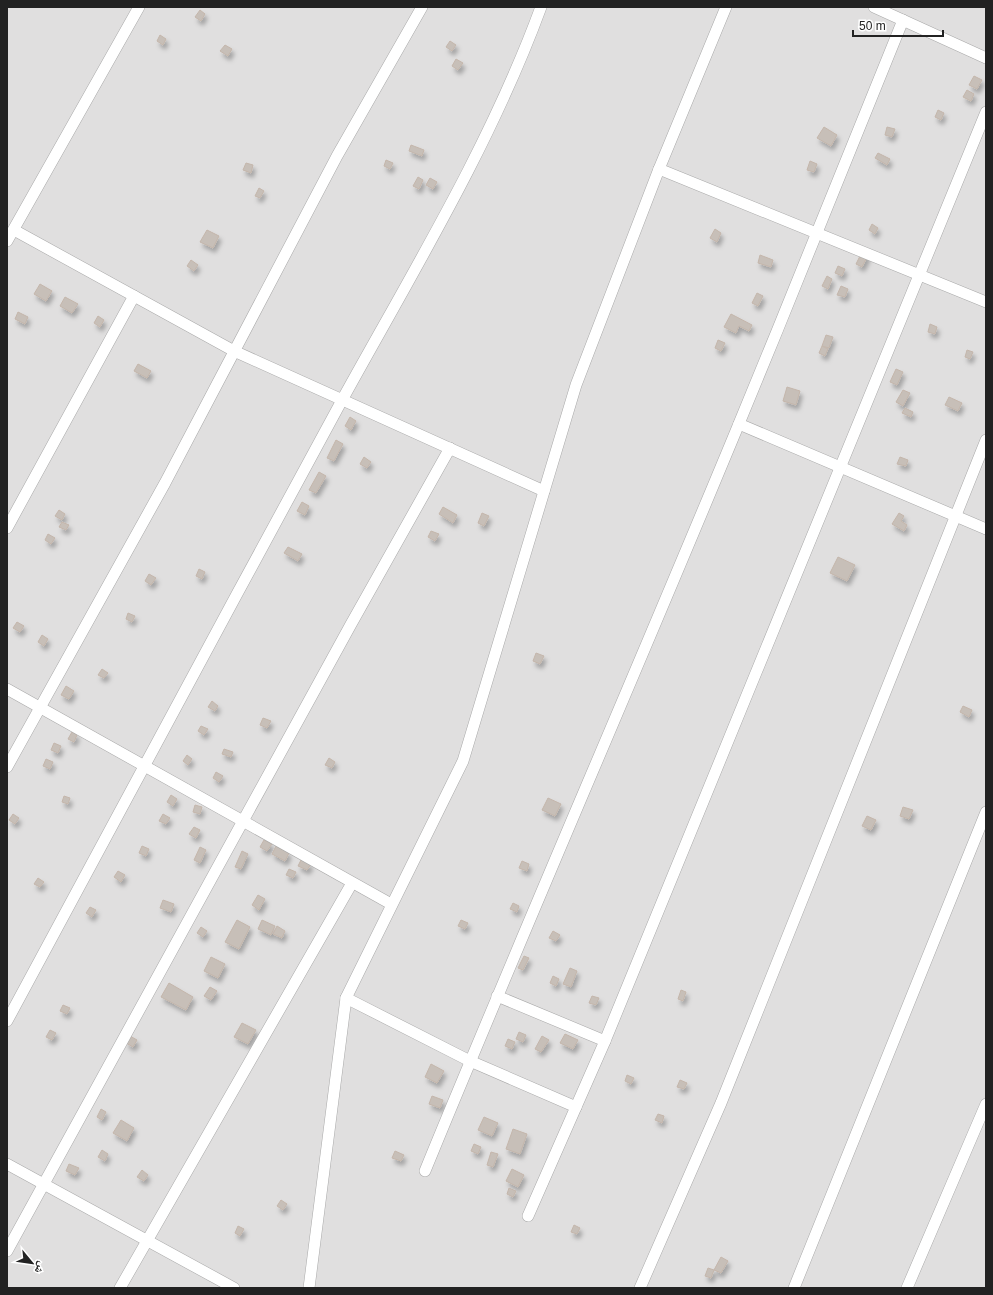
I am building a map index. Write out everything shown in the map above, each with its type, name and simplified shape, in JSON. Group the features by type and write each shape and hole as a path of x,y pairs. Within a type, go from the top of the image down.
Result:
{"street":[{"path":"7,242 139,7"},
{"path":"7,767 165,483 337,156 422,7"},
{"path":"7,1021 342,400 442,221 472,163 512,78 541,7"},
{"path":"309,1288 346,998 462,761 576,385 659,169 726,7"},
{"path":"874,7 986,58"},
{"path":"425,1171 497,996 547,882 739,424 903,20"},
{"path":"528,1216 605,1041 986,112"},
{"path":"659,169 986,302"},
{"path":"14,230 234,351 544,491"},
{"path":"7,528 134,296"},
{"path":"739,424 986,529"},
{"path":"640,1288 724,1096 986,440"},
{"path":"7,1251 450,448"},
{"path":"7,689 391,904"},
{"path":"794,1288 986,812"},
{"path":"120,1288 352,883"},
{"path":"497,996 605,1041"},
{"path":"346,998 470,1061 576,1107"},
{"path":"907,1288 986,1104"},
{"path":"7,1164 234,1288"}],"shaded area":[{"path":"7,7 986,7 986,1288 7,1288"}],"building":[{"path":"200,10 205,14 201,21 195,17"},
{"path":"160,35 166,39 163,45 157,41"},
{"path":"450,41 456,45 452,51 446,47"},
{"path":"225,45 232,49 228,56 220,51"},
{"path":"456,59 463,63 458,70 452,66"},
{"path":"974,76 982,80 977,89 969,85"},
{"path":"967,90 974,94 971,101 963,97"},
{"path":"938,110 944,113 941,120 935,117"},
{"path":"824,127 837,135 831,146 817,138"},
{"path":"887,127 895,129 892,137 885,135"},
{"path":"411,145 424,150 422,156 409,151"},
{"path":"878,153 890,159 887,165 875,158"},
{"path":"386,160 393,163 390,169 384,166"},
{"path":"810,161 817,164 814,172 807,170"},
{"path":"246,163 253,165 251,173 243,170"},
{"path":"418,177 423,180 419,189 413,186"},
{"path":"430,178 437,182 433,189 426,185"},
{"path":"259,188 264,191 260,198 255,196"},
{"path":"872,224 878,228 875,234 869,230"},
{"path":"715,229 721,233 717,242 710,238"},
{"path":"207,230 219,236 213,248 200,242"},
{"path":"862,252 868,255 862,267 856,264"},
{"path":"760,255 773,260 771,267 758,263"},
{"path":"191,260 198,265 194,271 187,266"},
{"path":"838,266 845,269 842,276 835,273"},
{"path":"827,276 832,279 828,289 822,286"},
{"path":"40,284 52,291 46,301 34,294"},
{"path":"841,286 848,289 845,297 837,295"},
{"path":"757,293 763,296 758,306 752,303"},
{"path":"65,297 78,304 72,313 60,306"},
{"path":"18,312 28,317 25,324 15,319"},
{"path":"731,314 752,325 749,331 739,326 736,333 724,327"},
{"path":"98,316 104,320 100,327 94,323"},
{"path":"930,324 937,327 935,334 928,332"},
{"path":"826,335 833,337 829,348 822,346"},
{"path":"718,340 725,343 721,351 715,348"},
{"path":"822,346 828,349 825,356 819,353"},
{"path":"967,350 973,352 970,359 965,357"},
{"path":"138,364 151,371 147,378 134,371"},
{"path":"896,369 903,372 897,385 890,382"},
{"path":"787,387 800,391 796,405 783,401"},
{"path":"903,390 910,393 903,406 896,402"},
{"path":"949,397 962,403 958,411 945,405"},
{"path":"905,408 913,412 911,417 902,413"},
{"path":"350,417 356,421 351,430 345,426"},
{"path":"336,440 343,444 334,461 327,458"},
{"path":"364,457 371,462 367,468 360,464"},
{"path":"900,457 908,460 906,466 897,464"},
{"path":"319,472 326,476 316,493 309,490"},
{"path":"302,502 309,506 305,515 297,511"},
{"path":"443,507 457,515 453,523 439,514"},
{"path":"59,510 65,514 62,520 55,516"},
{"path":"482,513 489,516 484,526 478,523"},
{"path":"899,513 904,516 901,521 907,525 904,531 892,524"},
{"path":"62,522 69,525 66,530 59,527"},
{"path":"431,531 439,534 435,541 428,537"},
{"path":"48,534 55,538 51,544 45,540"},
{"path":"288,547 302,554 298,561 284,553"},
{"path":"838,557 855,565 847,581 830,573"},
{"path":"199,569 205,572 202,579 196,576"},
{"path":"149,574 156,578 151,585 145,581"},
{"path":"128,613 135,616 132,622 126,619"},
{"path":"17,622 24,626 20,632 13,628"},
{"path":"42,635 48,639 44,646 38,642"},
{"path":"536,653 544,656 540,664 533,661"},
{"path":"102,669 108,673 104,678 98,675"},
{"path":"66,686 74,691 69,699 61,695"},
{"path":"212,701 218,706 215,711 208,707"},
{"path":"963,706 972,710 969,717 960,712"},
{"path":"263,718 271,721 267,728 260,725"},
{"path":"201,726 208,729 204,735 198,731"},
{"path":"72,732 77,735 74,742 68,739"},
{"path":"54,743 61,746 58,753 51,750"},
{"path":"224,749 233,752 231,757 222,754"},
{"path":"187,755 192,759 188,765 183,761"},
{"path":"329,758 335,762 332,768 325,765"},
{"path":"46,759 53,762 50,769 43,766"},
{"path":"216,772 223,776 219,782 213,778"},
{"path":"171,795 177,799 173,806 167,802"},
{"path":"64,796 70,798 68,804 62,802"},
{"path":"548,798 561,804 555,816 542,810"},
{"path":"195,805 202,807 200,814 193,812"},
{"path":"903,807 913,810 909,819 900,816"},
{"path":"13,814 19,818 15,824 9,820"},
{"path":"163,814 170,818 166,824 159,821"},
{"path":"867,816 876,820 871,830 862,826"},
{"path":"194,827 200,830 196,838 189,834"},
{"path":"264,840 272,844 267,851 260,847"},
{"path":"142,846 149,849 146,856 139,853"},
{"path":"276,846 289,853 285,861 272,854"},
{"path":"200,847 206,850 200,863 194,860"},
{"path":"242,851 248,854 241,869 235,867"},
{"path":"301,860 311,864 307,870 298,866"},
{"path":"522,861 529,864 527,871 519,868"},
{"path":"289,869 296,872 293,878 286,875"},
{"path":"118,871 125,875 121,882 114,877"},
{"path":"38,878 44,882 40,887 34,884"},
{"path":"258,895 265,899 259,910 252,905"},
{"path":"163,900 174,904 171,912 160,908"},
{"path":"513,903 519,906 517,912 510,909"},
{"path":"90,907 96,910 92,917 86,913"},
{"path":"237,920 250,927 239,949 225,942"},
{"path":"262,920 275,926 271,935 258,929"},
{"path":"461,920 468,923 465,929 458,926"},
{"path":"277,926 285,931 282,938 273,934"},
{"path":"201,927 207,931 203,937 197,933"},
{"path":"553,931 560,935 556,941 549,938"},
{"path":"524,956 529,958 523,970 518,968"},
{"path":"211,957 225,964 218,978 204,971"},
{"path":"570,968 577,971 571,987 563,984"},
{"path":"553,976 559,979 556,986 550,983"},
{"path":"169,983 193,997 186,1010 161,997"},
{"path":"210,987 217,991 211,1000 204,996"},
{"path":"681,990 686,992 683,1001 678,999"},
{"path":"592,996 599,998 596,1005 589,1003"},
{"path":"63,1005 70,1008 67,1014 60,1011"},
{"path":"242,1023 256,1030 248,1044 234,1037"},
{"path":"50,1030 56,1033 52,1040 46,1037"},
{"path":"519,1032 526,1035 523,1042 516,1039"},
{"path":"565,1034 578,1040 573,1049 560,1043"},
{"path":"130,1036 137,1040 133,1047 126,1043"},
{"path":"542,1036 549,1040 541,1052 535,1049"},
{"path":"508,1039 515,1042 512,1049 505,1046"},
{"path":"431,1064 444,1071 437,1083 425,1077"},
{"path":"627,1075 634,1078 631,1084 625,1081"},
{"path":"680,1080 687,1083 684,1089 677,1087"},
{"path":"432,1096 443,1100 440,1108 429,1104"},
{"path":"101,1109 106,1112 102,1120 97,1117"},
{"path":"658,1114 664,1116 662,1123 655,1120"},
{"path":"484,1117 498,1123 492,1136 478,1130"},
{"path":"121,1120 134,1128 127,1141 113,1133"},
{"path":"513,1129 527,1134 520,1154 506,1149"},
{"path":"474,1144 481,1147 478,1154 471,1151"},
{"path":"102,1150 108,1154 105,1161 98,1157"},
{"path":"395,1151 404,1155 401,1161 392,1158"},
{"path":"491,1152 498,1154 493,1167 487,1165"},
{"path":"69,1164 79,1168 75,1175 66,1171"},
{"path":"512,1169 524,1175 518,1187 506,1181"},
{"path":"142,1170 148,1175 144,1181 137,1177"},
{"path":"509,1188 516,1191 513,1197 507,1194"},
{"path":"281,1200 287,1204 283,1210 277,1206"},
{"path":"574,1225 580,1228 577,1234 571,1232"},
{"path":"238,1226 244,1229 240,1236 235,1233"},
{"path":"721,1257 728,1261 721,1273 714,1270"},
{"path":"708,1268 714,1270 711,1278 705,1276"}]}
